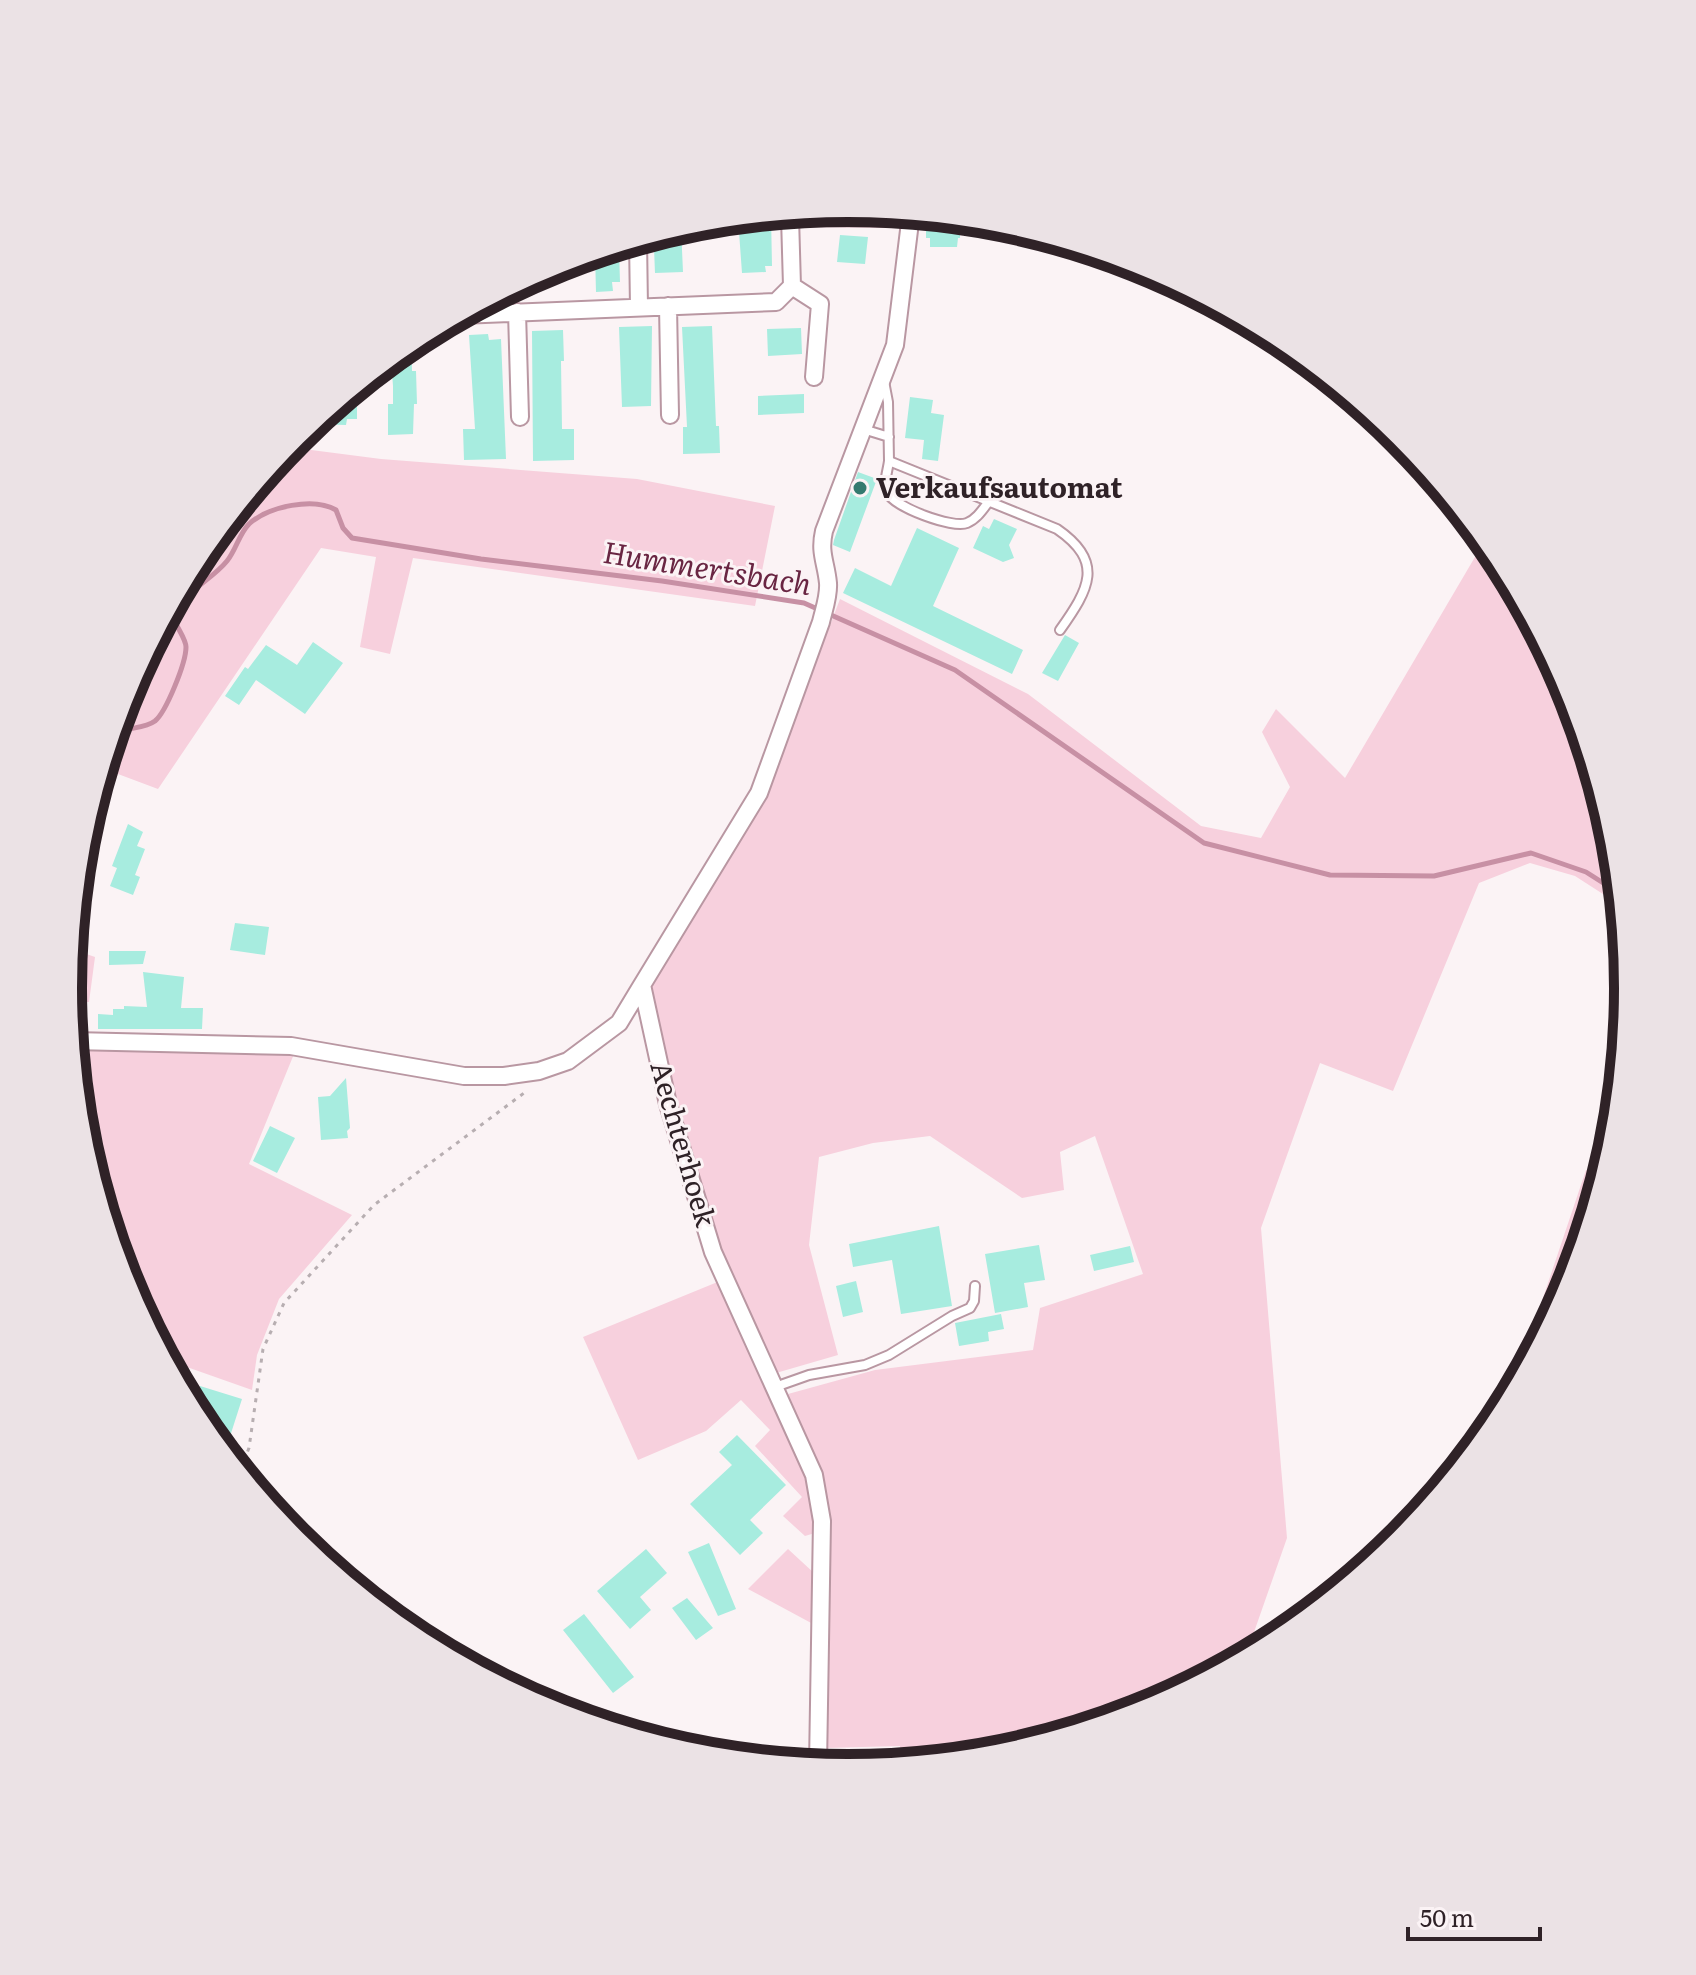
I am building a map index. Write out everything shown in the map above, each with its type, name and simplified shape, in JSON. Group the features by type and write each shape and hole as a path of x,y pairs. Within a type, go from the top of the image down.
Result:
{"street":[{"path":"494,308 517,312 776,302 792,286 790,224"},
{"path":"84,1041 291,1046 464,1076 504,1076 539,1071 568,1061 619,1023 759,793 826,602 828,583 820,547 824,531 895,345 910,224"},
{"path":"638,251 639,307"},
{"path":"792,286 820,304 814,377"},
{"path":"668,306 670,415"},
{"path":"517,312 520,417"},
{"name":"Aechterhoek","path":"642,985 668,1104 713,1252 814,1475 822,1521 818,1753"}],"lane":[{"path":"883,376 888,402 887,494 894,502 950,525 965,524 977,517 990,500"},
{"path":"863,429 889,437"},
{"path":"889,461 990,500 1057,529 1072,539 1084,554 1089,573 1071,614 1060,630"},
{"path":"775,1387 809,1375 865,1365 889,1355 970,1308 975,1286"}],"path":[{"path":"244,1459 249,1448 263,1349 284,1303 374,1205 532,1088"}],"shaded area":[{"path":"303,449 381,459 637,479 775,506 755,606 413,558 390,654 360,647 376,557 321,548 158,789 118,774 100,824 108,789 140,694 185,604 240,521"},
{"path":"1478,552 1511,604 1556,694 1588,789 1608,897 1575,876 1530,863 1479,883 1393,1091 1320,1063 1261,1228 1287,1538 1252,1638 1187,1675 1141,1695 1046,1727 997,1739 900,1752 900,1746 824,1748 820,1470 788,1394 875,1370 1033,1350 1040,1308 1143,1274 1095,1136 1060,1152 1064,1190 1022,1198 930,1136 873,1143 819,1157 809,1245 838,1355 776,1373 720,1248 673,1097 651,984 764,799 840,599 1028,694 1201,826 1261,838 1290,787 1262,732 1276,709 1345,778"},
{"path":"83,953 95,957 89,1002 83,1002"},
{"path":"85,1049 294,1054 249,1164 352,1215 279,1299 257,1355 252,1390 183,1365 161,1326 140,1281 108,1186 97,1137"},
{"path":"1586,1170 1591,1172 1573,1234 1556,1281 1531,1333"},
{"path":"720,1281 807,1469 815,1533 805,1536 783,1516 802,1497 755,1446 770,1430 741,1400 706,1431 638,1460 583,1337"},
{"path":"788,1549 814,1573 813,1624 748,1589"}],"building":[{"path":"771,226 772,266 765,266 766,272 742,273 739,229"},
{"path":"926,226 960,230 957,247 930,247 930,238 926,238"},
{"path":"840,235 868,237 865,264 837,262"},
{"path":"682,240 683,272 655,273 654,248"},
{"path":"619,257 620,282 612,282 613,291 596,292 595,265"},
{"path":"652,326 651,406 622,407 619,327"},
{"path":"712,326 720,453 683,454 683,427 687,427 682,327"},
{"path":"801,328 802,354 768,356 767,329"},
{"path":"563,330 562,429 574,429 574,460 533,461 532,331"},
{"path":"488,334 489,340 501,339 506,459 464,460 463,429 475,429 469,335"},
{"path":"412,359 412,371 416,371 417,404 414,404 413,434 388,435 388,404 393,404 392,373"},
{"path":"804,394 804,413 758,415 758,396"},
{"path":"910,397 933,400 931,413 944,415 938,461 922,459 924,440 905,438"},
{"path":"357,401 357,419 347,419 346,425 329,425"},
{"path":"858,472 877,479 850,552 833,545"},
{"path":"994,519 1017,529 1009,545 1014,558 1003,562 973,548 983,526 989,529"},
{"path":"917,528 959,548 933,606 1023,650 1012,674 843,593 855,568 891,586"},
{"path":"1065,635 1079,643 1058,681 1042,673"},
{"path":"313,642 343,663 305,714 256,680 239,705 225,696 245,667 248,669 266,645 297,665"},
{"path":"128,824 143,832 137,846 145,849 135,875 140,877 133,895 110,886 117,868 112,866"},
{"path":"235,923 269,927 265,955 230,950"},
{"path":"109,951 146,951 143,964 109,965"},
{"path":"143,972 184,977 181,1008 203,1008 202,1029 98,1029 98,1014 113,1015 113,1009 124,1009 124,1006 147,1007"},
{"path":"346,1078 348,1138 321,1140 318,1097 330,1096"},
{"path":"270,1126 295,1138 277,1173 253,1161"},
{"path":"939,1226 952,1306 901,1314 892,1260 853,1267 849,1244"},
{"path":"1039,1245 1045,1280 1024,1283 1028,1307 995,1313 985,1254"},
{"path":"1130,1246 1134,1262 1094,1271 1090,1255"},
{"path":"856,1281 863,1312 843,1317 836,1286"},
{"path":"1001,1314 1004,1329 988,1332 989,1341 959,1346 955,1323"},
{"path":"200,1386 242,1399 229,1439 211,1413 198,1392"},
{"path":"737,1435 786,1485 750,1520 763,1533 740,1555 690,1504 732,1465 719,1452"},
{"path":"709,1543 736,1609 718,1616 688,1552"},
{"path":"646,1549 667,1573 640,1597 651,1610 630,1629 597,1591"},
{"path":"687,1598 713,1628 696,1640 672,1608"},
{"path":"584,1614 634,1677 613,1693 563,1630"}],"waterway":[{"name":"Hummertsbach","path":"193,592 227,561 249,524 280,508 316,504 336,510 343,528 352,538 481,559 662,581 804,603 955,670 1204,843 1330,875 1434,876 1531,853 1586,872 1607,885"},
{"name":"Hummertsbach","path":"127,729 155,721 175,687 186,644 175,622"}],"place":[{"name":"Verkaufsautomat","path":"860,488"}]}
